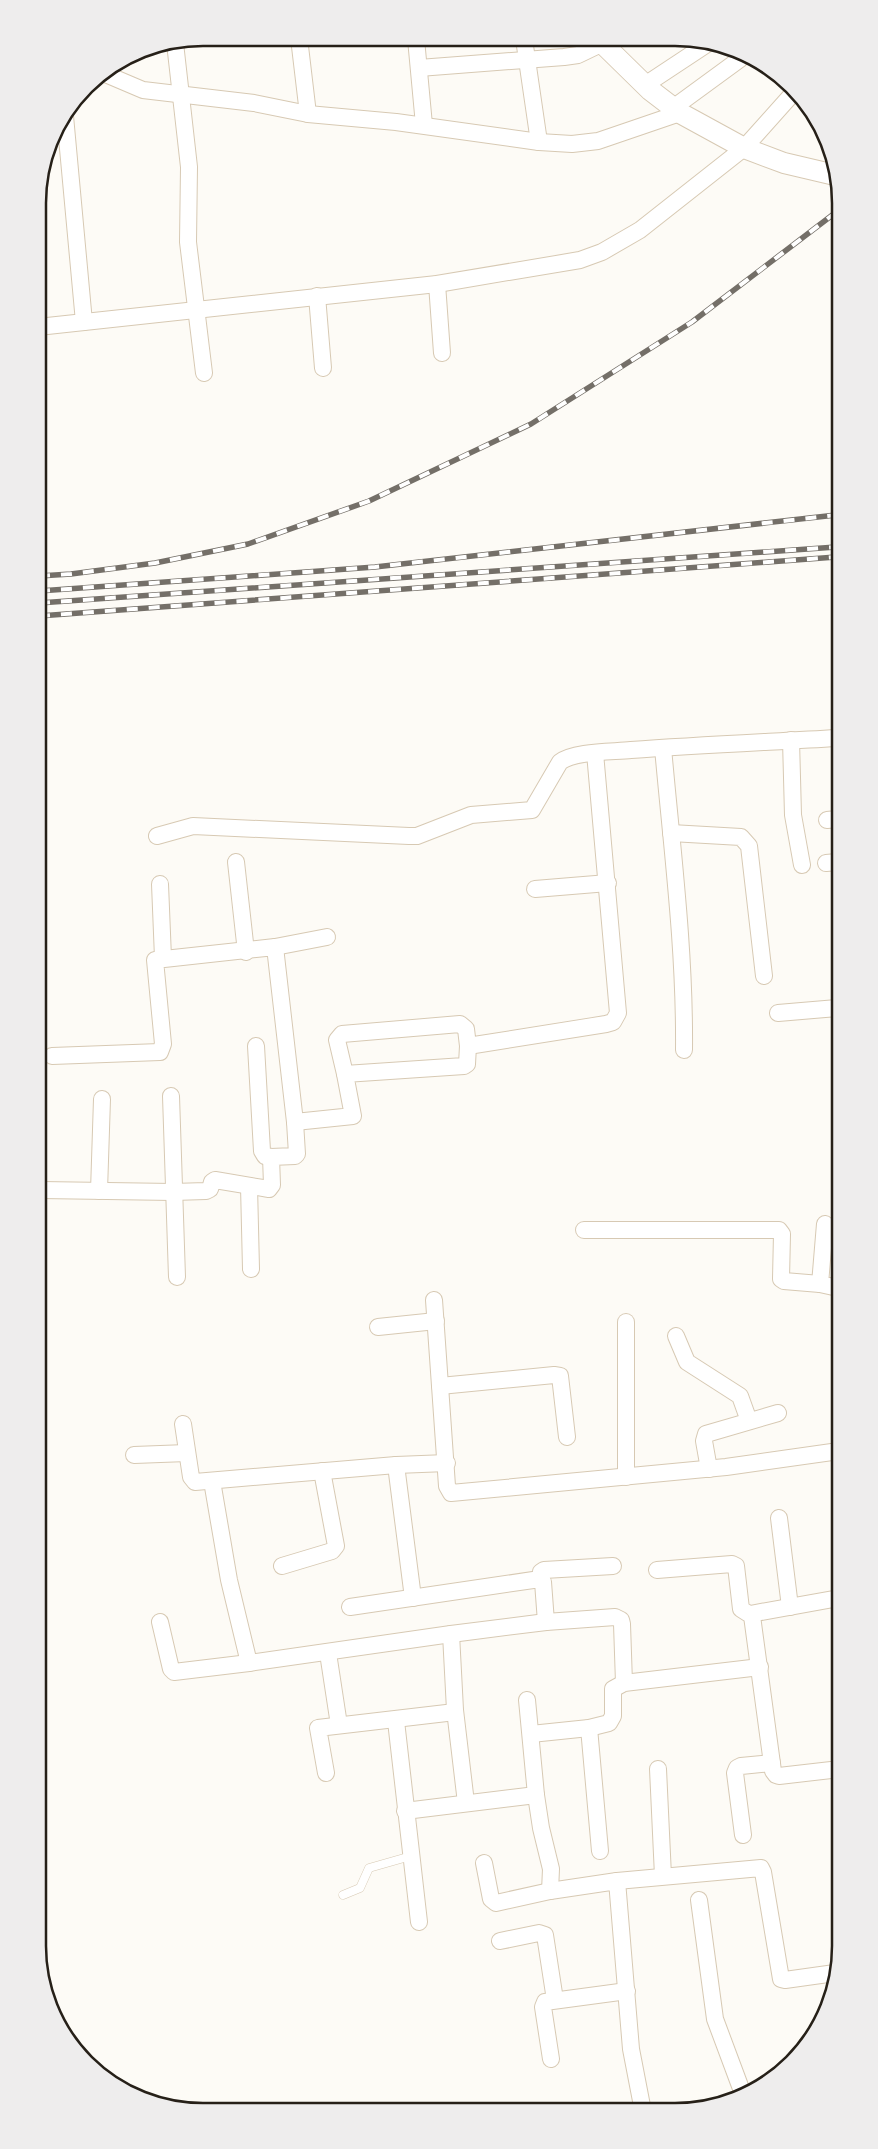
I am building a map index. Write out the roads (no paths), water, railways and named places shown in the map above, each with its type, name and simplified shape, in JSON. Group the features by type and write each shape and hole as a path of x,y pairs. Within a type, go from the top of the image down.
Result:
{"street":[{"path":"300,46 308,114"},
{"path":"417,46 424,125"},
{"path":"525,46 539,142"},
{"path":"419,68 578,55 594,46"},
{"path":"605,46 645,85 677,110 744,148 784,164 828,173"},
{"path":"176,49 188,167 188,242 204,373"},
{"path":"645,85 700,49"},
{"path":"111,77 142,90 254,103 308,114 424,125 539,142 572,144 598,141 677,110 740,60"},
{"path":"47,327 437,284 580,260 602,252 640,230 744,148 790,97"},
{"path":"66,127 84,322"},
{"path":"437,284 442,353"},
{"path":"317,296 324,368"},
{"path":"157,836 193,826 417,836 471,816 532,810 560,762 566,758 595,753 832,738"},
{"path":"791,740 793,814 802,865"},
{"path":"663,748 684,1006 684,1050"},
{"path":"468,1046 606,1024 616,1018 618,1013 608,883 595,753"},
{"path":"671,833 741,837 746,840 764,976"},
{"path":"236,862 246,952"},
{"path":"535,889 608,883"},
{"path":"160,884 163,958"},
{"path":"52,1056 160,1052 163,1044 154,963 158,959 246,952 327,937"},
{"path":"256,1046 262,1151 265,1156 271,1158 296,1156 294,1122 274,947"},
{"path":"778,1013 832,1008"},
{"path":"294,1122 353,1116 337,1040 342,1034 460,1024 466,1029 468,1046 467,1064 464,1066 345,1074"},
{"path":"171,1096 177,1277"},
{"path":"99,1191 102,1099"},
{"path":"46,1190 173,1192 208,1190 213,1180 271,1188 271,1158"},
{"path":"249,1186 251,1269"},
{"path":"820,1284 825,1224"},
{"path":"584,1230 780,1230 782,1234 781,1279 784,1281 831,1287"},
{"path":"434,1300 447,1463 447,1486 451,1494 709,1469 831,1453"},
{"path":"378,1327 436,1321"},
{"path":"626,1322 626,1477"},
{"path":"676,1336 684,1357 692,1366 740,1396 749,1421"},
{"path":"440,1386 560,1376 567,1437"},
{"path":"709,1469 704,1441 706,1434 778,1413"},
{"path":"183,1424 193,1480 212,1481 396,1465 447,1463"},
{"path":"134,1456 188,1453"},
{"path":"396,1465 413,1598"},
{"path":"282,1566 332,1551 336,1546 322,1471"},
{"path":"212,1481 229,1580 249,1663"},
{"path":"779,1518 790,1607"},
{"path":"656,1570 735,1564 741,1610 744,1613 750,1614 831,1599"},
{"path":"546,1622 541,1572 544,1570 613,1566"},
{"path":"350,1607 542,1580"},
{"path":"750,1614 760,1667 773,1771 779,1776 831,1770"},
{"path":"160,1622 171,1669 174,1672 328,1653 546,1622 618,1617 622,1624 624,1683"},
{"path":"451,1634 455,1712 466,1803"},
{"path":"328,1653 339,1725"},
{"path":"531,1734 605,1725 612,1721 612,1692 618,1685 624,1683 760,1667"},
{"path":"527,1700 536,1795 541,1828 551,1869 550,1891"},
{"path":"326,1773 318,1728 455,1712"},
{"path":"396,1720 419,1922"},
{"path":"589,1728 600,1851"},
{"path":"743,1835 735,1773 737,1768 772,1763"},
{"path":"658,1769 663,1876"},
{"path":"405,1811 536,1795"},
{"path":"484,1863 491,1898 496,1903 550,1891 617,1880 761,1868 764,1872 781,1979 829,1974"},
{"path":"617,1880 632,2058 641,2103"},
{"path":"699,1900 715,2019 742,2088"},
{"path":"500,1941 539,1933 545,1935 555,2000"},
{"path":"551,2059 543,2007 545,2002 626,1991"}],"lane":[{"path":"343,1895 360,1888 369,1868 411,1856"}],"railway":[{"path":"47,576 155,563 248,544 369,501 531,424 692,322 832,215"},
{"path":"47,590 375,567 832,515"},
{"path":"47,602 832,547"},
{"path":"47,615 832,557"}]}
